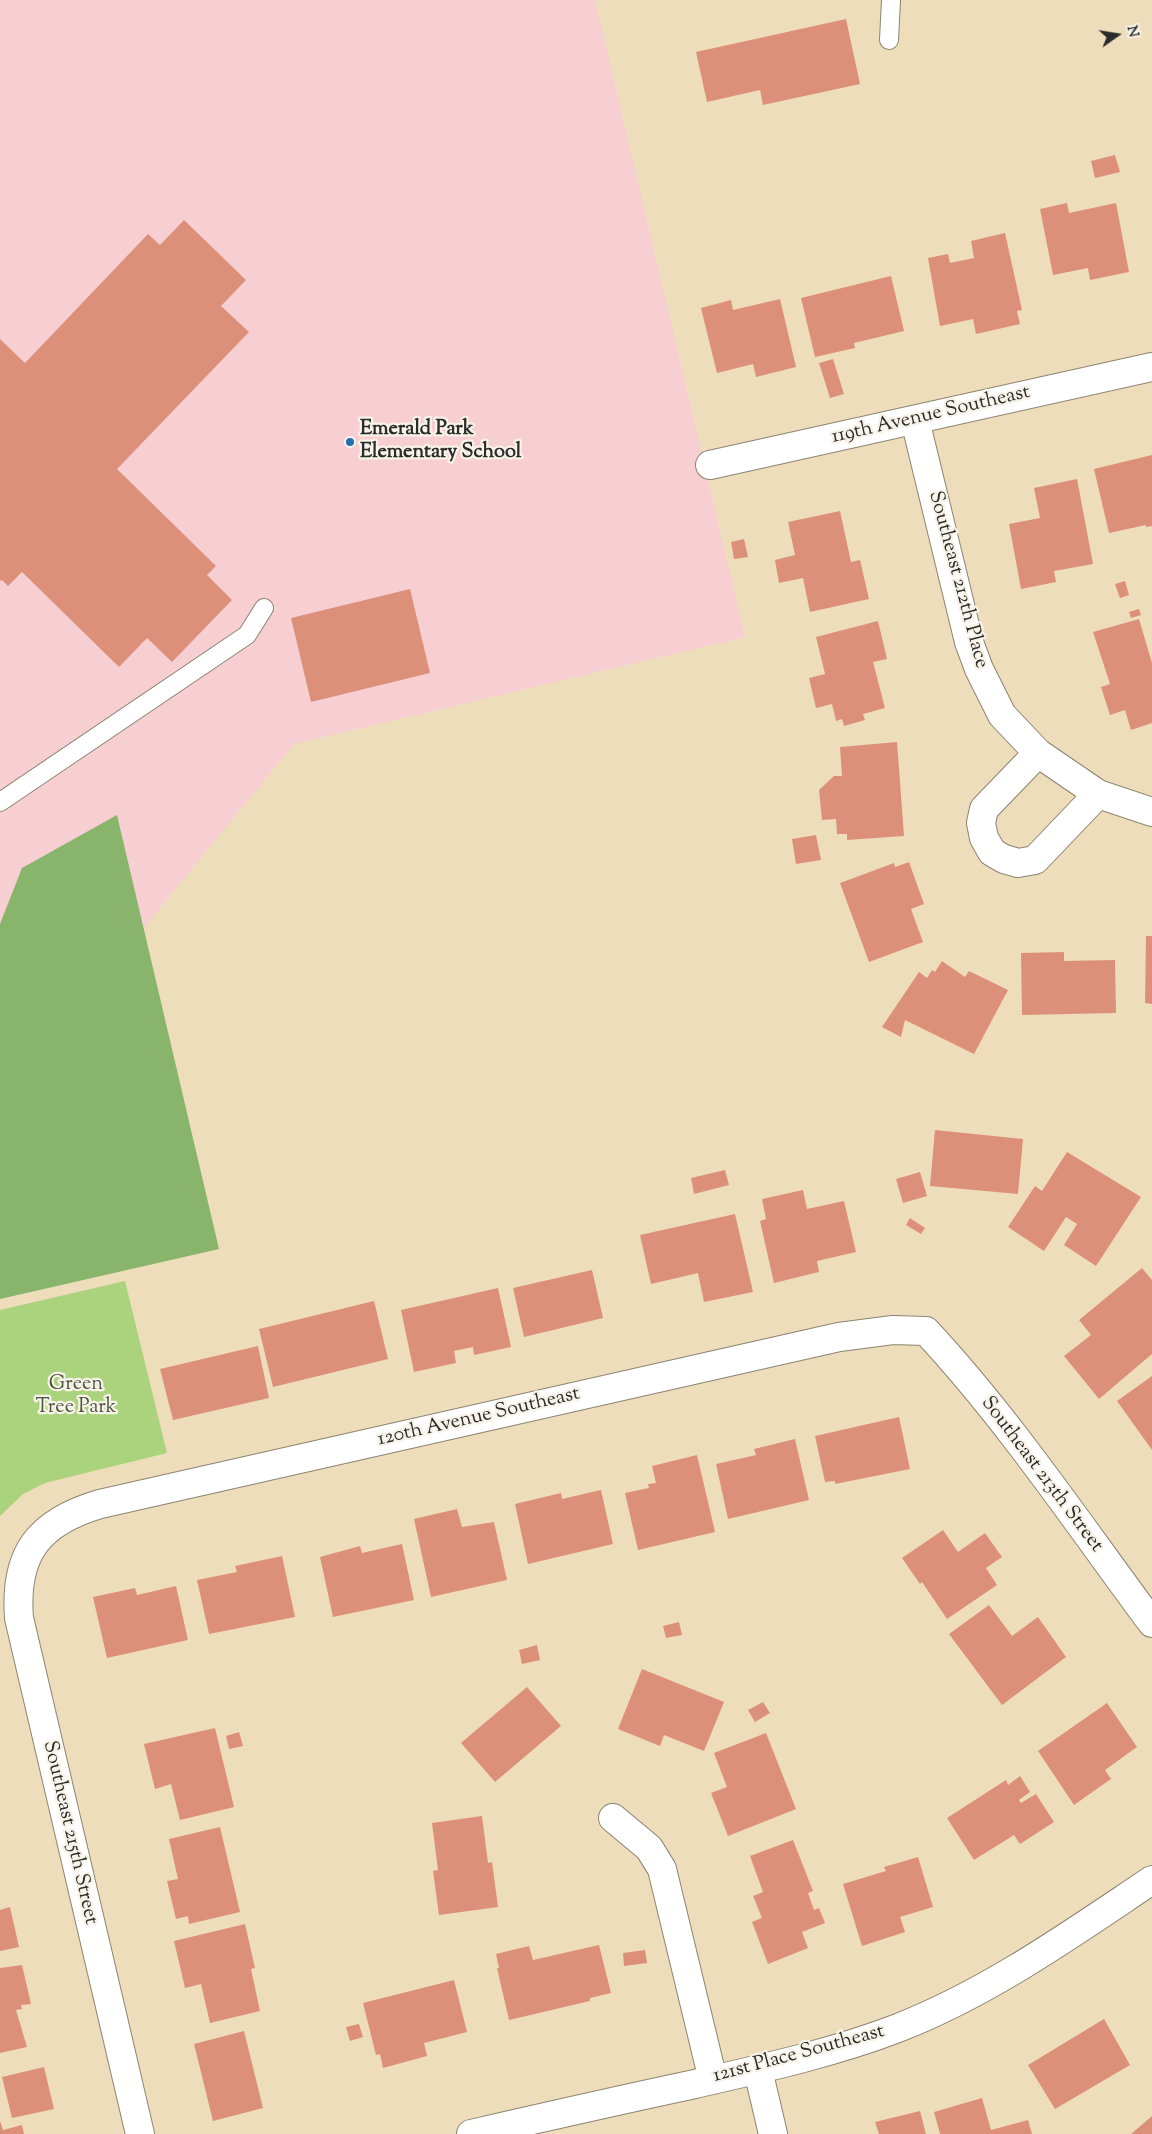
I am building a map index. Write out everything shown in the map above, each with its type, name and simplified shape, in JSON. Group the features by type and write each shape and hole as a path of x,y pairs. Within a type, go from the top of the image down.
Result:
{"street":[{"name":"119th Avenue Southeast","path":"710,465 1152,367"},
{"name":"Southeast 212th Place","path":"915,420 962,615 979,669 1002,714 1038,753 1098,794 1152,812"},
{"path":"1038,753 984,809 981,823 984,838 992,852 1004,859 1018,863 1035,860 1098,794"},
{"name":"120th Avenue Southeast","path":"40,1535 75,1511 100,1504 839,1337 893,1330 926,1331"},
{"name":"Southeast 213th Street","path":"926,1331 952,1359 1015,1438 1152,1623"},
{"name":"Southeast 215th Street","path":"40,1535 21,1569 17,1592 19,1618 140,2134"},
{"path":"613,1818 649,1848 662,1869 713,2080"},
{"name":"121st Place Southeast","path":"471,2134 758,2070 840,2048 899,2028 953,2004 1044,1952 1152,1880"},
{"path":"758,2070 773,2134"}],"lane":[{"path":"889,40 891,0"},
{"path":"0,802 247,635 264,608"}],"shaded area":[{"name":"Emerald Park Elementary School","path":"0,0 595,0 745,637 294,744 116,962 0,989"}],"green space":[{"path":"117,815 219,1249 0,1299 0,924 22,868"},
{"name":"Green Tree Park","path":"125,1281 167,1453 45,1483 23,1494 0,1516 0,1310"}],"building":[{"path":"846,19 860,84 763,105 760,90 707,102 696,52"},
{"path":"1115,155 1120,172 1095,178 1091,161"},
{"path":"1067,203 1069,213 1116,203 1129,272 1090,280 1088,268 1053,275 1040,209"},
{"path":"184,220 246,280 221,306 249,332 117,469 216,566 207,575 232,600 172,662 147,638 119,667 22,572 8,586 2,580 0,581 0,339 25,363 148,234 160,245"},
{"path":"1005,233 1022,310 1017,311 1020,324 976,334 973,319 940,326 928,258 948,254 950,263 974,258 971,241"},
{"path":"891,276 904,331 854,343 855,348 815,357 801,298"},
{"path":"780,299 796,367 756,377 753,364 717,373 701,308 731,300 733,310"},
{"path":"833,359 844,394 830,398 819,363"},
{"path":"1152,455 1152,526 1146,527 1146,525 1109,533 1094,469"},
{"path":"1077,479 1093,564 1054,571 1056,582 1021,589 1009,524 1040,518 1034,488"},
{"path":"840,511 851,562 860,560 869,599 810,612 803,578 779,583 775,560 795,555 788,522"},
{"path":"744,539 748,557 734,559 731,542"},
{"path":"1125,581 1129,595 1120,598 1115,584"},
{"path":"410,589 430,673 311,702 291,618"},
{"path":"1139,609 1141,615 1131,618 1129,612"},
{"path":"1139,619 1152,663 1152,723 1131,730 1125,710 1110,715 1101,687 1110,684 1093,632"},
{"path":"878,621 887,659 873,662 885,708 863,714 865,720 844,726 842,719 836,721 832,704 816,708 809,678 825,674 816,637"},
{"path":"897,742 904,836 847,840 847,834 837,834 836,819 822,820 819,790 834,776 842,776 840,747"},
{"path":"816,835 821,860 796,864 792,839"},
{"path":"909,862 924,904 911,909 923,942 869,962 840,883 894,863 895,867"},
{"path":"1146,936 1152,936 1152,1004 1145,1003"},
{"path":"1064,952 1064,961 1115,960 1116,1013 1022,1015 1021,953"},
{"path":"942,961 965,977 969,971 1008,990 974,1054 905,1020 901,1037 882,1027 919,972 927,978 932,970 935,972"},
{"path":"935,1130 1023,1139 1018,1194 930,1186"},
{"path":"1067,1152 1141,1197 1096,1266 1064,1245 1077,1224 1066,1217 1044,1251 1008,1227 1035,1186 1042,1191"},
{"path":"725,1170 729,1185 694,1194 691,1178"},
{"path":"920,1172 927,1196 903,1203 896,1179"},
{"path":"803,1190 807,1209 844,1201 856,1252 817,1261 819,1272 774,1283 760,1221 766,1219 762,1199"},
{"path":"735,1214 753,1292 704,1302 698,1273 651,1284 640,1235"},
{"path":"910,1218 925,1228 921,1234 906,1225"},
{"path":"1142,1268 1152,1280 1152,1354 1099,1399 1064,1356 1091,1335 1079,1320"},
{"path":"592,1270 603,1318 524,1337 513,1288"},
{"path":"498,1288 511,1347 474,1355 473,1347 454,1351 456,1363 414,1372 401,1310"},
{"path":"374,1301 388,1359 273,1387 259,1329"},
{"path":"258,1346 269,1398 173,1420 160,1369"},
{"path":"1152,1376 1152,1450 1117,1401"},
{"path":"899,1417 910,1469 835,1484 835,1481 825,1482 815,1436"},
{"path":"795,1439 809,1500 728,1519 716,1464 756,1455 754,1449"},
{"path":"697,1455 715,1532 638,1550 625,1493 649,1488 648,1484 656,1483 652,1466"},
{"path":"601,1490 613,1544 528,1564 515,1504 561,1493 562,1499"},
{"path":"457,1509 462,1527 494,1522 507,1580 431,1597 414,1519"},
{"path":"943,1530 958,1552 985,1533 1002,1557 986,1568 997,1585 947,1619 922,1582 920,1584 902,1558"},
{"path":"402,1544 414,1600 333,1617 320,1557 360,1546 362,1553"},
{"path":"282,1556 295,1617 209,1634 197,1580 237,1572 235,1566"},
{"path":"176,1586 188,1640 107,1658 93,1597 135,1588 137,1595"},
{"path":"989,1605 1012,1636 1038,1617 1066,1657 1002,1705 949,1634"},
{"path":"679,1622 682,1635 666,1638 663,1626"},
{"path":"537,1645 540,1660 522,1664 519,1650"},
{"path":"642,1669 724,1702 704,1751 664,1735 660,1746 618,1729"},
{"path":"527,1687 561,1726 495,1782 461,1743"},
{"path":"763,1702 770,1713 755,1722 748,1710"},
{"path":"1107,1703 1137,1747 1105,1770 1111,1779 1074,1805 1038,1751"},
{"path":"215,1728 234,1807 180,1820 171,1784 155,1789 144,1744"},
{"path":"239,1732 243,1746 229,1749 226,1736"},
{"path":"766,1733 796,1809 728,1836 711,1793 727,1787 714,1753"},
{"path":"1020,1776 1030,1792 1019,1800 1021,1803 1036,1794 1054,1822 1020,1844 1014,1835 974,1860 947,1818 1006,1780 1008,1785"},
{"path":"482,1816 488,1863 492,1862 498,1907 439,1915 433,1871 438,1870 432,1823"},
{"path":"220,1827 240,1912 189,1924 188,1916 176,1919 167,1881 178,1879 169,1839"},
{"path":"793,1840 813,1891 808,1893 814,1910 819,1908 825,1923 802,1932 808,1948 768,1964 752,1922 762,1918 753,1896 763,1892 750,1856"},
{"path":"918,1857 933,1907 900,1917 905,1932 862,1946 843,1884 886,1871 884,1867"},
{"path":"10,1907 19,1947 0,1951 0,1910"},
{"path":"245,1924 255,1968 251,1969 260,2011 210,2023 201,1984 185,1988 174,1941"},
{"path":"599,1945 611,1993 590,1998 590,2001 509,2020 497,1968 499,1968 496,1954 529,1946 533,1960"},
{"path":"645,1950 647,1963 624,1966 623,1953"},
{"path":"22,1965 31,2004 21,2005 22,2009 16,2010 27,2047 0,2053 0,1968"},
{"path":"454,1980 467,2032 424,2043 427,2056 383,2068 380,2054 376,2055 363,2003"},
{"path":"1104,2019 1130,2065 1055,2109 1028,2065"},
{"path":"359,2024 363,2037 350,2041 346,2027"},
{"path":"244,2031 263,2108 213,2121 194,2044"},
{"path":"44,2067 54,2109 12,2118 2,2077"},
{"path":"982,2098 991,2130 1028,2120 1032,2134 940,2134 934,2112"},
{"path":"920,2111 926,2134 879,2134 875,2122"},
{"path":"1152,2116 1152,2134 1131,2134"},
{"path":"0,2121 3,2130 22,2125 24,2134 0,2134"}],"place":[{"name":"Emerald Park Elementary School","path":"350,442"}]}
